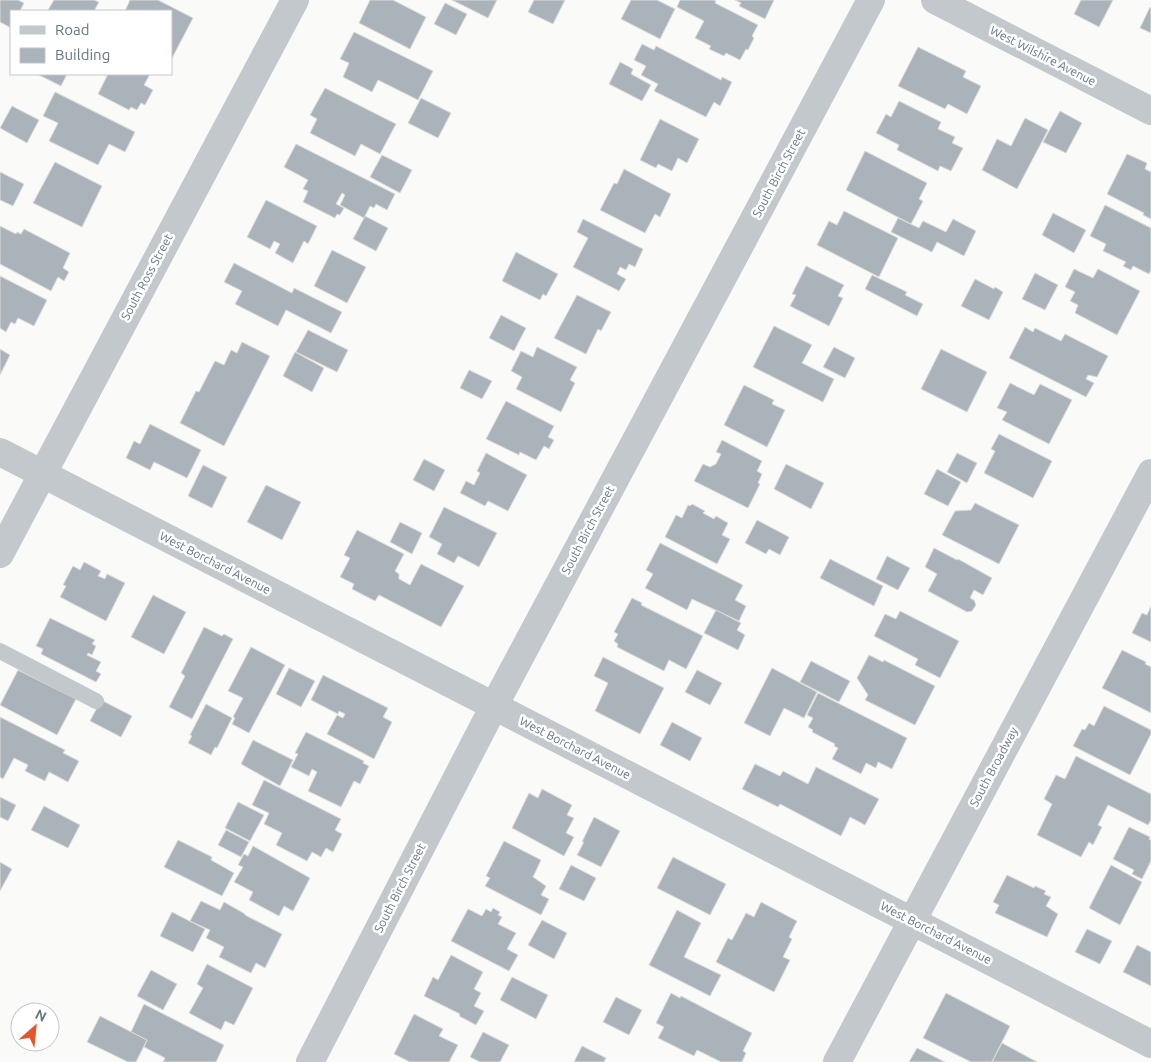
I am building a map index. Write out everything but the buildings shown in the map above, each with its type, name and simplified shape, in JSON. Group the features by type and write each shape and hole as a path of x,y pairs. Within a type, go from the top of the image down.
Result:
{"street":[{"name":"South Ross Street","path":"0,554 295,0"},
{"name":"South Birch Street","path":"310,1062 494,706 870,0"},
{"name":"West Wilshire Avenue","path":"935,0 1151,111"},
{"name":"West Borchard Avenue","path":"0,452 1151,1044"},
{"name":"South Broadway","path":"837,1062 1151,473"}],"lane":[{"path":"0,652 96,702"}]}
